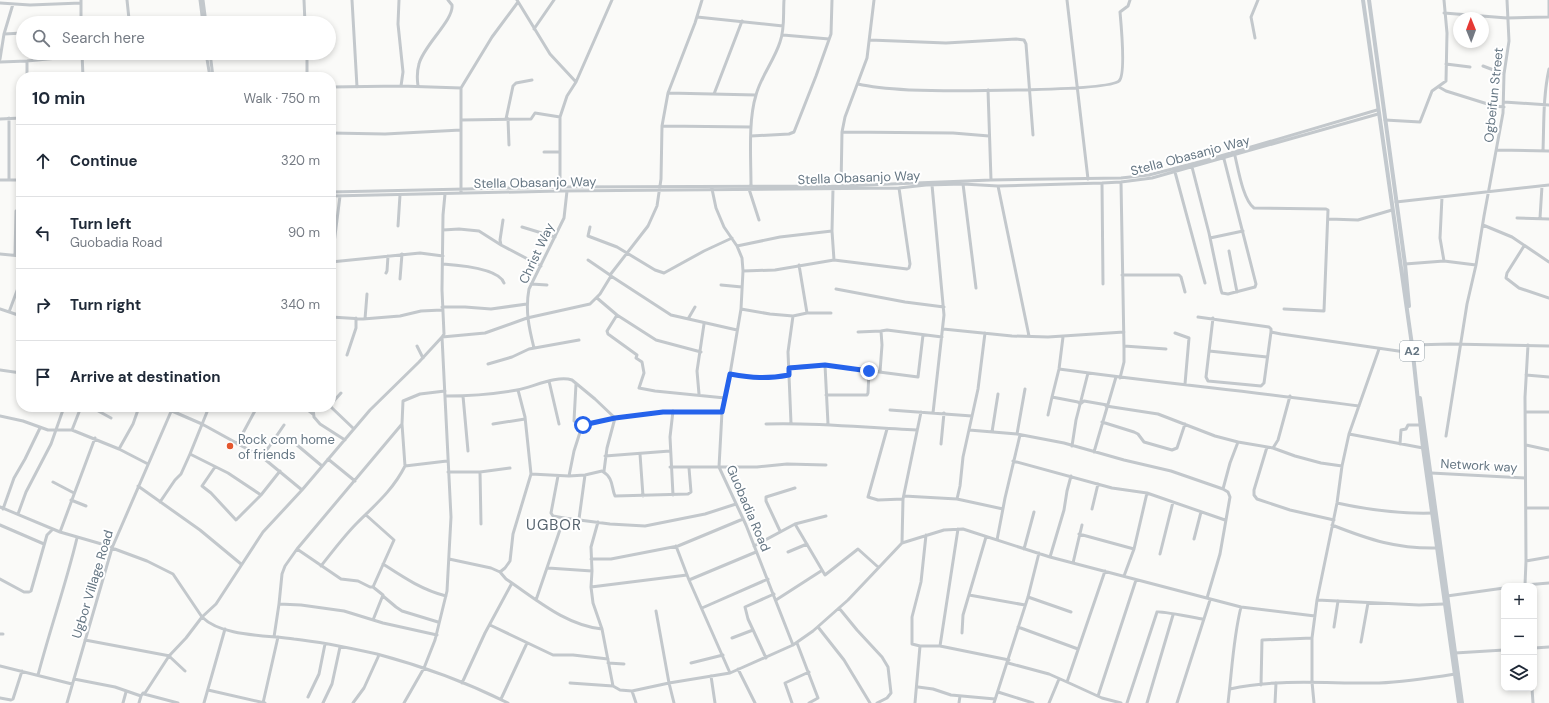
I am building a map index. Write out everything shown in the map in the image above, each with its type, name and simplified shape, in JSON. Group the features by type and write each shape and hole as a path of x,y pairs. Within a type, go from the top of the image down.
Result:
{"highway":[{"name":"A2","path":"1363,0 1431,473 1445,596 1444,604 1459,703"},
{"name":"A2","path":"1369,0 1405,264 1412,353 1423,448 1462,703"}],"street":[{"path":"127,0 129,16"},
{"path":"200,0 201,16"},
{"path":"203,0 205,16"},
{"path":"304,0 305,16"},
{"path":"352,0 357,87"},
{"path":"399,0 398,24 403,72 401,86"},
{"path":"418,86 420,59 451,14 452,5 448,0"},
{"path":"534,29 554,0"},
{"path":"560,189 560,117 567,96 576,82 612,0"},
{"path":"139,703 142,695 145,693 169,656 186,638 202,617 216,604 260,536 385,394 423,358 442,337 485,333 527,318 590,304 597,298 611,275 648,226 657,206 660,188 662,126 668,93 702,0"},
{"path":"759,220 750,188 751,127 756,95 762,78 776,54 782,35 784,0"},
{"path":"751,136 789,134 794,132 832,30 832,0"},
{"path":"841,187 842,132 845,117 867,58 874,0"},
{"path":"1067,0 1088,179"},
{"path":"858,84 911,90 1078,89 1108,85 1120,81 1122,76 1123,54 1120,12 1128,6 1130,0"},
{"path":"1255,38 1251,18 1258,0"},
{"path":"1385,120 1420,122 1432,91 1446,81 1447,33 1444,0"},
{"name":"Ogbeifun Street","path":"1446,436 1467,304 1476,265 1504,107 1504,74 1508,41 1507,0"},
{"path":"1444,13 1507,18 1549,17 1549,0"},
{"path":"461,194 461,88 492,37 517,1 550,54 576,82"},
{"path":"0,2 30,5 81,2 81,16"},
{"path":"13,4 4,34 0,60 35,60"},
{"path":"697,17 783,26"},
{"path":"714,94 742,21"},
{"path":"4,34 16,33"},
{"path":"782,35 829,39"},
{"path":"870,40 946,43 1020,38 1024,40 1026,44 1033,136"},
{"path":"82,60 83,72"},
{"path":"207,60 209,72"},
{"path":"211,60 212,72"},
{"path":"307,60 307,72"},
{"path":"27,61 27,72"},
{"path":"1446,64 1470,67"},
{"path":"1483,66 1504,74"},
{"path":"1543,151 1546,81 1549,69"},
{"path":"509,145 507,119 513,86 516,83 532,80"},
{"path":"336,87 418,86 461,88"},
{"path":"1439,87 1446,91 1494,106 1504,107"},
{"path":"988,90 991,180"},
{"path":"668,93 756,95"},
{"path":"1504,102 1549,105"},
{"path":"704,188 841,187 991,180 1121,180 1150,175 1208,160 1378,112"},
{"name":"Stella Obasanjo Way","path":"336,196 461,194 560,189 567,191 660,188 899,188 923,184 998,186 1102,183 1121,180 1143,180 1235,156 1378,112"},
{"path":"461,120 531,119 535,113 560,117"},
{"path":"9,118 9,180"},
{"path":"0,119 16,118"},
{"path":"662,126 751,127"},
{"path":"336,133 385,134 461,130"},
{"path":"842,132 953,133 989,136"},
{"path":"1497,150 1549,151"},
{"path":"544,152 560,152"},
{"path":"1235,156 1246,197 1251,206 1254,208 1328,210 1329,219 1326,245 1324,311 1284,309"},
{"path":"1192,167 1222,293 1228,294 1237,292 1256,285 1224,159"},
{"path":"1175,172 1205,283"},
{"path":"0,180 16,180"},
{"path":"1120,378 1124,362 1121,180"},
{"path":"1102,183 1103,284"},
{"path":"963,184 976,288"},
{"path":"932,185 944,307 934,413"},
{"path":"998,186 1029,336"},
{"path":"1540,218 1542,186"},
{"path":"1396,202 1549,186"},
{"path":"336,192 461,189 660,188"},
{"path":"743,271 775,270 834,260 907,269 909,268 910,264 899,188"},
{"name":"Guobadia Road","path":"712,189 716,208 724,227 737,246 742,258 743,271 737,330 722,412 719,467 768,579 793,645"},
{"path":"834,189 832,231 834,260"},
{"name":"Christ Way","path":"534,348 527,318 527,304 531,284 564,218 567,191"},
{"path":"404,703 424,668 437,635 438,622 446,596 449,559 451,517 442,337 444,334 442,309 445,194"},
{"path":"398,226 400,195"},
{"path":"336,229 340,196"},
{"path":"1442,197 1440,238 1444,261"},
{"path":"1329,219 1358,220 1392,210"},
{"path":"0,254 14,256 16,211"},
{"path":"1517,218 1549,219"},
{"path":"501,245 500,240 503,220"},
{"path":"1483,225 1512,237 1549,262"},
{"path":"522,227 555,237"},
{"path":"590,227 588,236 627,253 655,270 664,273 732,238"},
{"path":"443,230 459,229 479,231 501,245 541,266"},
{"path":"1210,238 1243,230"},
{"path":"737,246 780,237 832,231"},
{"path":"1524,246 1507,273 1506,278 1519,288 1549,298"},
{"path":"1229,251 1237,292"},
{"path":"336,262 420,253 443,256"},
{"path":"400,279 402,254"},
{"path":"386,273 388,271 388,256"},
{"path":"588,260 671,315 704,324 737,330"},
{"path":"1405,264 1444,261 1476,265"},
{"path":"443,264 466,266 490,272 503,279 504,283"},
{"path":"799,265 807,313"},
{"path":"1122,275 1179,274 1185,292"},
{"path":"531,284 547,285"},
{"path":"721,285 742,287"},
{"path":"836,289 905,302 944,307"},
{"path":"9,312 16,293"},
{"path":"365,319 367,294"},
{"path":"597,298 617,315 656,340 701,352"},
{"path":"336,317 365,319 400,316 421,311 442,309 465,307 491,309 527,304"},
{"path":"688,319 695,307"},
{"path":"740,308 770,314 793,316 807,313 832,313"},
{"path":"0,310 16,314"},
{"path":"617,315 608,331 608,334 630,350 636,355 636,358 642,362 644,372 639,388 725,398"},
{"path":"791,423 788,352 793,316"},
{"path":"1198,317 1213,318 1269,327 1271,329 1264,383 1261,386 1206,379 1213,318"},
{"path":"347,355 356,328 356,318"},
{"path":"699,394 697,372 704,324"},
{"path":"943,329 985,334 1063,337 1124,332"},
{"path":"858,332 887,330 942,337"},
{"path":"880,372 882,345 881,331"},
{"path":"1271,332 1412,353"},
{"path":"1175,333 1189,338 1185,384"},
{"path":"957,499 963,457 978,389 985,334"},
{"path":"789,368 825,365 918,377 922,335"},
{"path":"1048,415 1059,369 1063,337"},
{"path":"488,364 512,357 534,348 578,340"},
{"path":"1412,345 1549,346"},
{"path":"1525,583 1526,375 1528,345"},
{"path":"417,346 423,358"},
{"path":"1124,346 1166,349"},
{"path":"1314,703 1312,682 1312,638 1317,600 1334,520 1342,466 1349,434 1379,349"},
{"path":"1209,351 1267,357"},
{"path":"825,365 828,424"},
{"path":"1059,369 1120,378 1290,396 1359,406"},
{"path":"0,370 16,372"},
{"path":"826,395 867,395 869,371"},
{"path":"1072,446 1088,373"},
{"path":"730,374 765,379 789,375"},
{"path":"1526,375 1549,377"},
{"path":"1094,452 1116,377"},
{"path":"446,396 463,396 518,390 549,381 568,378 615,418"},
{"path":"549,381 559,424"},
{"path":"574,421 576,384"},
{"path":"997,540 1014,461 1025,389"},
{"path":"500,572 510,561 513,534 531,474 525,419 518,390"},
{"path":"321,566 358,522 388,493 405,466 402,424 403,401 420,394 445,391"},
{"path":"336,399 341,393"},
{"path":"992,432 998,394"},
{"path":"463,396 468,451"},
{"path":"1273,448 1278,440 1290,396"},
{"path":"1052,397 1078,402 1080,404"},
{"path":"1080,404 1084,401 1158,414 1238,442 1273,448 1321,463 1342,466"},
{"path":"890,410 972,416"},
{"path":"672,495 670,437 673,411"},
{"path":"569,476 574,450 582,426 615,418 673,411 722,412"},
{"path":"18,514 26,492 51,444 62,412"},
{"path":"72,430 79,412"},
{"path":"100,412 111,418"},
{"path":"119,449 133,424 137,412"},
{"name":"Ugbor Village Road","path":"67,703 112,547 172,412"},
{"path":"174,412 202,424 262,457 302,490"},
{"path":"160,502 181,474 207,412"},
{"path":"237,444 254,412"},
{"path":"310,412 320,424 345,440"},
{"path":"336,412 354,429"},
{"path":"902,543 904,497 921,412"},
{"path":"1526,412 1549,412"},
{"path":"941,444 944,414"},
{"path":"0,416 23,421 48,430 72,430 95,438 148,464"},
{"path":"615,418 605,456 604,471 613,484 615,496 672,495 690,493 689,468"},
{"path":"493,424 525,419"},
{"path":"1102,422 1134,432 1138,434 1144,442 1172,450 1177,448 1185,424"},
{"path":"274,637 284,566 402,424"},
{"path":"766,424 828,424 917,430"},
{"path":"262,457 284,425"},
{"path":"1400,444 1402,430 1406,429 1408,425 1421,425"},
{"path":"40,428 12,482 2,508 60,532 112,547 147,561 173,574 202,617 208,623 225,629 324,644 379,655 424,668 508,703"},
{"path":"887,428 868,497 878,500 904,497 957,499 1003,509"},
{"path":"969,430 1019,434 1072,446 1171,471 1228,492 1230,497 1220,554 1209,599 1177,703"},
{"path":"1349,434 1423,448"},
{"path":"60,532 95,438"},
{"path":"1223,489 1238,442"},
{"path":"297,445 322,466"},
{"path":"1526,446 1549,450"},
{"path":"1267,447 1254,490 1254,496 1257,499 1290,510 1334,520"},
{"path":"605,456 670,451"},
{"path":"190,454 228,473 261,495"},
{"path":"640,454 643,496"},
{"path":"328,459 355,481"},
{"path":"405,466 447,461"},
{"path":"1014,461 1112,488 1147,494 1225,520"},
{"path":"670,467 757,467 787,464 826,466"},
{"path":"215,467 202,486 211,493 236,520 261,495 280,472"},
{"path":"448,472 480,472 510,468"},
{"path":"531,474 569,476 585,475 604,471"},
{"path":"480,472 481,524"},
{"name":"Network way","path":"1431,473 1526,478"},
{"path":"579,519 585,475"},
{"path":"558,476 551,513 553,516 564,518 645,526 705,514 736,504"},
{"path":"1050,557 1064,510 1070,476"},
{"path":"53,482 74,493"},
{"path":"1092,509 1098,484"},
{"path":"138,486 200,530 241,564"},
{"path":"780,531 766,501 766,497 795,488"},
{"path":"1124,576 1134,549 1147,494"},
{"path":"71,500 86,506"},
{"path":"1160,554 1173,502"},
{"path":"1337,503 1363,509 1406,514 1433,513"},
{"path":"1526,508 1549,508"},
{"path":"1024,549 1034,512"},
{"path":"1194,539 1201,512"},
{"path":"366,515 394,540 372,587"},
{"path":"754,546 795,524 826,516"},
{"path":"536,600 564,518"},
{"path":"591,559 632,556 678,546 743,519"},
{"path":"598,522 591,547 591,587 593,603 602,629 613,686"},
{"path":"0,524 44,544"},
{"path":"795,524 825,575 846,556 858,549 878,567"},
{"path":"1072,563 1082,525"},
{"path":"1332,525 1364,538 1389,545 1438,548"},
{"path":"0,579 24,592 31,591 48,532 53,529"},
{"path":"940,646 958,529"},
{"path":"570,682 613,686 620,690 632,691 730,673 798,643 839,608 902,543 944,530 963,529 1050,557 1241,607 1315,616"},
{"path":"1079,534 1134,549"},
{"path":"926,535 921,582 912,617 912,644 920,646 940,646 1008,662 1049,674 1098,696 1121,703"},
{"path":"962,633 963,615 986,537"},
{"path":"38,675 55,613 67,578 77,538"},
{"path":"788,552 807,544"},
{"path":"676,546 689,580 730,673"},
{"path":"297,549 341,579 358,581 372,587 402,611 438,622"},
{"path":"689,580 756,552"},
{"path":"918,687 933,689 951,695 994,701 1008,662 1024,605 1028,597 1039,553"},
{"path":"1526,560 1549,557"},
{"path":"449,559 487,567 500,572 506,579 561,616 590,628 602,629"},
{"path":"383,564 406,580 427,590 446,596"},
{"path":"548,568 592,570"},
{"path":"776,600 821,570"},
{"path":"1067,682 1105,571"},
{"path":"591,587 687,574"},
{"path":"702,608 768,579"},
{"path":"1098,696 1136,580"},
{"path":"462,683 476,651 512,583"},
{"path":"1537,584 1549,583"},
{"path":"1445,596 1501,588"},
{"path":"766,658 745,608 774,594"},
{"path":"969,595 1024,605"},
{"path":"373,620 383,596"},
{"path":"1028,597 1071,612"},
{"path":"1317,600 1368,603 1444,604"},
{"path":"1334,627 1338,601"},
{"path":"1361,642 1368,603"},
{"path":"278,604 344,611 373,620 437,635"},
{"path":"1228,703 1234,644 1241,607"},
{"path":"839,608 882,657 888,667 891,693 887,698 877,703"},
{"path":"656,611 674,703"},
{"path":"1127,703 1157,612 1160,611 1173,615 1203,619"},
{"path":"1147,703 1173,615"},
{"path":"490,625 553,655 574,655 624,664"},
{"path":"818,627 844,660 870,703"},
{"path":"1018,627 1078,648"},
{"path":"204,703 225,629"},
{"path":"732,638 753,630"},
{"path":"208,690 264,703 278,637"},
{"path":"1261,684 1262,640 1312,638"},
{"path":"85,640 169,656 185,671"},
{"path":"501,699 527,643"},
{"path":"798,643 820,703"},
{"path":"308,697 319,674 324,644"},
{"path":"915,703 918,687 920,646"},
{"path":"324,703 332,684 340,647"},
{"path":"1537,648 1549,647"},
{"path":"1455,653 1501,650"},
{"path":"353,703 364,688 379,655"},
{"path":"691,663 723,656"},
{"path":"0,666 72,684"},
{"path":"738,669 755,703"},
{"path":"0,698 13,699 22,671"},
{"path":"792,703 785,683 809,672"},
{"path":"1230,689 1276,683 1380,683 1455,674"},
{"path":"711,676 715,703"},
{"path":"74,679 116,687 126,692 178,703"},
{"path":"1049,703 1059,679"},
{"path":"1275,703 1276,683"},
{"path":"632,691 636,703"},
{"path":"1532,691 1533,703"},
{"path":"123,703 126,692"},
{"path":"998,692 1033,703"},
{"path":"959,703 960,696"},
{"path":"810,703 818,698"}],"place":[{"name":"Rock com home of friends","path":"230,446"}],"district":[{"name":"UGBOR","path":"554,525"}],"route":[{"path":"583,425 615,418 663,412 722,412 730,374 765,379 789,375 789,368 825,365 869,371"}]}
